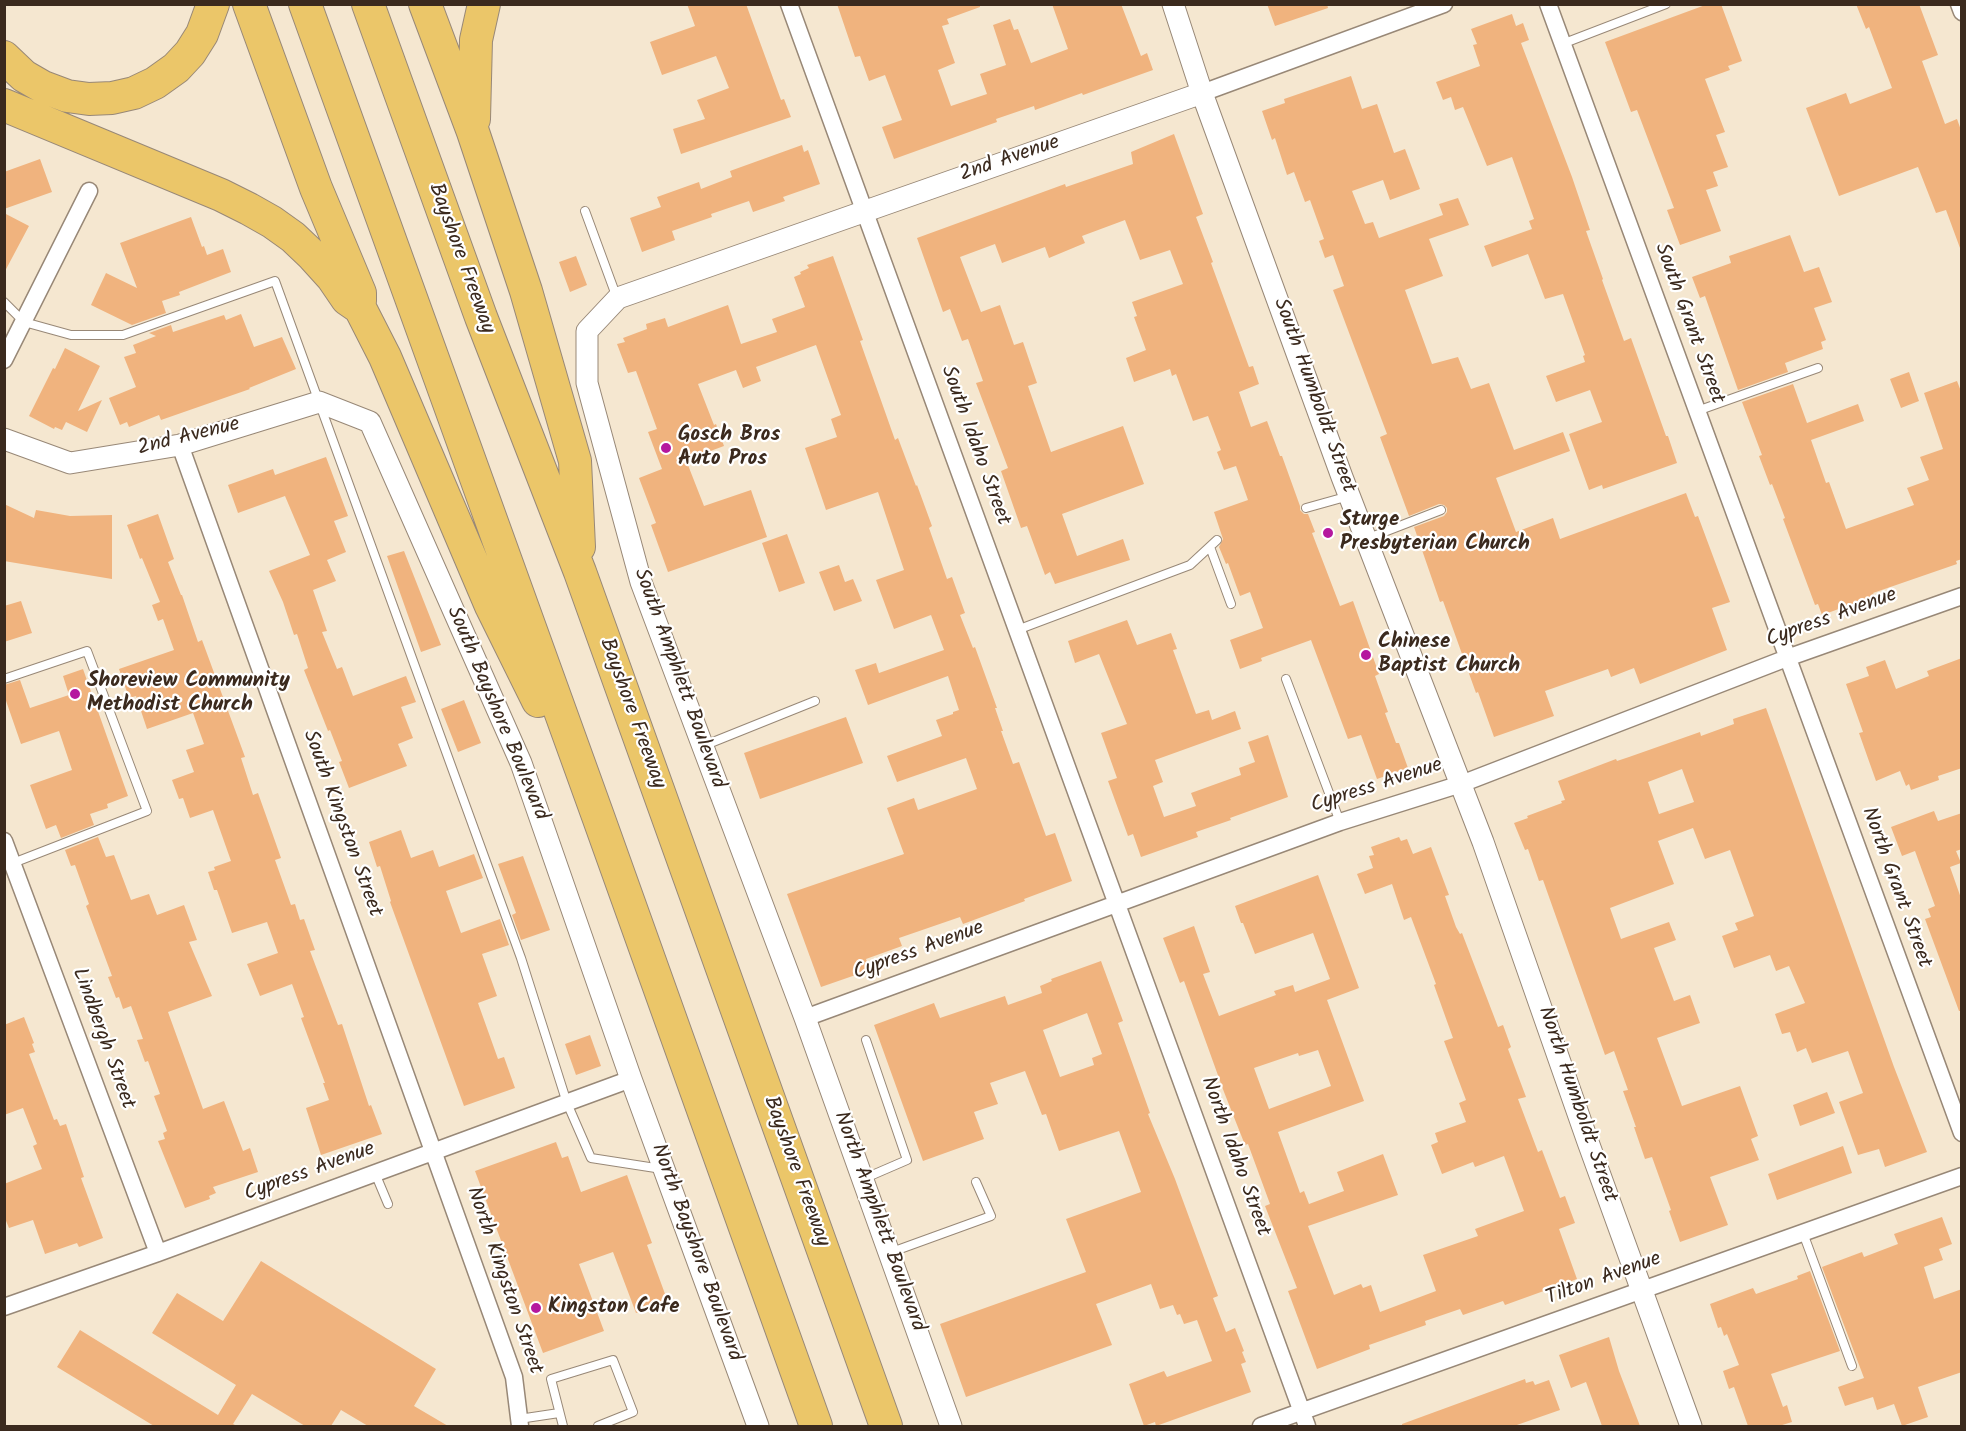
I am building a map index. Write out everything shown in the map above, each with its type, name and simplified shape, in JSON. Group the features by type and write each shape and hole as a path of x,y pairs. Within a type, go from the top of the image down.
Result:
{"highway":[{"path":"4,57 24,76 43,87 67,96 89,99 112,98 134,93 155,83 176,68 190,53 202,34 213,4"},
{"path":"249,4 316,188 360,293 360,308"},
{"path":"304,4 816,1426"},
{"name":"Bayshore Freeway","path":"368,4 481,317 580,572 886,1426"},
{"path":"425,4 473,132 526,291 575,460 580,572"},
{"path":"473,132 476,47 483,4"},
{"path":"4,105 221,195 272,222 293,237 313,256 347,298 360,308 386,357 409,409 491,606 599,819"}],"street":[{"name":"South Idaho Street","path":"789,4 1117,903"},
{"name":"South Humboldt Street","path":"1173,4 1202,93 1349,496 1461,784"},
{"name":"2nd Avenue","path":"587,331 618,298 1202,93 1444,4"},
{"name":"South Grant Street","path":"1548,4 1786,658"},
{"path":"1959,4 1962,12"},
{"path":"4,360 89,191"},
{"name":"South Amphlett Boulevard","path":"587,331 587,383 641,582 805,1018"},
{"name":"2nd Avenue","path":"4,440 70,463 180,445 319,402"},
{"name":"South Bayshore Boulevard","path":"319,402 370,422 521,764 631,1079"},
{"name":"South Kingston Street","path":"180,445 435,1151"},
{"name":"Cypress Avenue","path":"805,1018 1340,822 1461,784 1786,658 1962,596"},
{"name":"North Grant Street","path":"1786,658 1962,1133"},
{"name":"North Humboldt Street","path":"1461,784 1691,1426"},
{"name":"Lindbergh Street","path":"4,841 158,1253"},
{"name":"North Idaho Street","path":"1117,903 1305,1419"},
{"name":"North Amphlett Boulevard","path":"805,1018 951,1426"},
{"name":"Cypress Avenue","path":"4,1307 158,1253 631,1079"},
{"name":"North Bayshore Boulevard","path":"631,1079 758,1426"},
{"name":"North Kingston Street","path":"435,1151 514,1377 520,1423"},
{"name":"Tilton Avenue","path":"1261,1426 1305,1419 1642,1290 1962,1176"}],"lane":[{"path":"1563,44 1666,4"},
{"path":"585,211 618,298"},
{"path":"4,302 24,322 71,335 123,335 275,281 521,958 567,1102 591,1158 664,1169"},
{"path":"1696,411 1818,368"},
{"path":"1306,508 1349,496"},
{"path":"1366,539 1441,510"},
{"path":"1017,630 1190,565 1217,540"},
{"path":"1209,547 1232,604"},
{"path":"4,679 87,651 147,811 13,863"},
{"path":"1286,679 1340,822"},
{"path":"703,746 814,701"},
{"path":"862,1179 907,1160 866,1040"},
{"path":"375,1173 388,1204"},
{"path":"889,1253 991,1216 976,1182"},
{"path":"1803,1233 1852,1366"},
{"path":"563,1426 551,1379 613,1360 633,1412 598,1426"},
{"path":"520,1423 559,1413"}],"building":[{"path":"687,4 746,4 781,100 784,99 791,117 681,154 673,129 705,119 697,100 729,88 716,56 662,75 650,42 695,26"},
{"path":"837,4 980,4 980,7 947,19 949,24 942,26 955,63 938,70 951,106 987,94 980,74 1006,65 993,25 1010,19 1014,30 1018,29 1031,63 1068,49 1052,4 1121,4 1141,56 1147,53 1153,70 1035,110 1034,106 996,119 997,122 894,159 882,127 902,120 885,75 869,81 860,56 855,57"},
{"path":"1267,4 1327,4 1328,8 1275,26"},
{"path":"1708,4 1721,4 1742,61 1728,66 1730,70 1705,79 1725,132 1716,135 1728,167 1713,172 1718,186 1706,190 1721,231 1680,245 1667,210 1674,208 1637,110 1631,112 1605,42"},
{"path":"1856,4 1919,4 1938,55 1922,61 1945,124 1957,119 1962,133 1962,247 1960,248 1946,210 1936,213 1918,167 1839,196 1806,108 1846,93 1850,104 1892,88 1869,27 1866,29"},
{"path":"1512,14 1516,26 1523,23 1529,40 1521,43 1572,177 1590,230 1586,231 1624,341 1631,338 1677,463 1603,489 1602,485 1589,490 1569,434 1602,422 1590,390 1556,402 1546,376 1585,362 1583,356 1585,355 1563,294 1545,299 1528,254 1492,267 1484,246 1532,229 1529,221 1534,219 1512,157 1487,166 1463,107 1455,110 1451,97 1443,100 1436,82 1480,66 1473,45 1477,44 1471,29"},
{"path":"1351,76 1362,109 1377,104 1394,153 1405,149 1420,189 1390,200 1383,180 1352,191 1365,224 1373,222 1379,238 1443,215 1439,204 1458,198 1469,225 1429,239 1443,276 1405,290 1432,364 1458,357 1471,389 1489,383 1514,450 1563,432 1570,451 1496,478 1516,532 1553,518 1560,539 1686,493 1695,517 1698,516 1730,602 1712,608 1727,650 1640,684 1634,668 1611,677 1608,669 1545,691 1554,716 1494,737 1443,601 1440,602 1414,527 1444,516 1447,508 1439,504 1409,516 1380,437 1387,434 1333,290 1344,286 1333,255 1325,258 1319,241 1324,239 1310,200 1305,202 1294,172 1287,175 1275,138 1272,140 1262,111 1285,103 1284,99"},
{"path":"1174,134 1203,214 1196,217 1213,262 1211,263 1249,367 1253,366 1259,384 1239,392 1251,427 1267,421 1280,456 1282,456 1300,510 1308,514 1315,532 1312,533 1340,606 1353,601 1379,674 1375,676 1388,712 1385,713 1408,768 1377,779 1361,735 1348,739 1311,640 1261,658 1262,661 1240,669 1230,640 1263,628 1250,592 1240,596 1228,563 1226,564 1219,547 1223,539 1214,512 1248,500 1236,466 1224,470 1217,452 1221,450 1208,416 1193,421 1176,374 1172,376 1170,369 1134,382 1126,358 1146,350 1134,317 1137,316 1132,302 1183,284 1170,250 1140,260 1125,220 1082,236 1085,243 1049,258 1045,247 1002,263 995,244 960,257 981,312 1000,305 1014,345 1023,342 1037,383 1028,386 1051,452 1123,426 1144,484 1062,514 1077,556 1123,539 1130,560 1055,584 1050,572 1045,575 1027,526 1021,528 1001,471 1008,468 976,383 983,381 968,339 962,341 950,309 943,312 917,238 1065,184 1066,187 1133,164 1131,152"},
{"path":"802,145 804,152 808,150 820,184 783,197 785,201 753,212 749,201 711,214 712,217 672,231 675,240 642,252 630,218 661,207 657,197 699,182 701,189 732,177 730,171"},
{"path":"40,159 52,192 4,209 4,172"},
{"path":"4,213 29,226 4,273"},
{"path":"191,217 207,255 223,249 231,272 162,301 166,313 132,325 91,305 106,273 137,288 120,243"},
{"path":"1790,235 1804,272 1819,267 1832,302 1814,308 1826,340 1821,342 1823,349 1785,363 1788,372 1738,390 1705,296 1700,298 1692,277 1731,263 1729,256"},
{"path":"576,256 587,285 570,292 559,262"},
{"path":"833,256 895,440 898,438 917,485 932,526 929,528 947,579 952,577 965,613 960,615 973,648 975,647 997,708 995,708 1003,731 1001,731 1013,764 1019,762 1046,836 1055,833 1072,881 963,924 960,917 899,938 902,946 866,959 870,970 821,987 787,894 904,854 887,808 914,798 918,810 977,789 966,758 897,782 887,756 942,736 936,720 959,710 948,676 868,705 855,670 876,663 879,673 944,650 931,615 894,629 876,580 904,570 878,492 826,510 805,448 837,437 831,419 841,415 816,345 756,367 761,381 743,388 736,370 698,384 724,446 686,460 704,506 751,490 767,537 668,572 651,525 656,523 639,478 662,469 648,432 657,429 636,371 628,373 617,344 625,342 623,338 647,329 646,324 665,318 668,327 728,305 741,344 777,332 772,319 805,307 794,277 809,268 807,265"},
{"path":"241,314 254,347 282,337 296,369 250,389 161,420 159,415 129,427 127,422 120,425 109,398 136,387 124,357 136,353 133,345 156,336 149,333 171,325 173,332 224,315 226,320"},
{"path":"65,348 100,366 78,411 102,400 87,432 66,422 62,430 55,427 54,429 29,416"},
{"path":"1909,372 1919,401 1901,408 1890,379"},
{"path":"1957,381 1962,394 1962,559 1956,561 1957,564 1873,593 1875,596 1822,615 1818,604 1815,605 1783,519 1785,518 1759,456 1762,455 1742,402 1793,384 1807,423 1858,404 1864,421 1811,440 1846,529 1914,505 1907,488 1929,480 1920,457 1943,449 1924,393"},
{"path":"326,457 348,516 334,521 346,552 327,560 336,581 313,590 327,631 322,632 337,669 342,667 353,696 406,676 416,702 401,707 413,738 398,744 407,766 349,788 339,762 342,761 304,670 308,668 297,634 294,635 269,571 310,555 285,496 238,513 228,485 273,469 275,475"},
{"path":"4,504 34,518 36,510 70,516 112,515 112,579 4,561"},
{"path":"158,514 174,559 168,562 198,642 202,640 245,757 241,758 253,795 258,793 281,858 275,860 291,905 295,904 300,920 304,919 315,950 310,951 338,1025 342,1024 369,1106 371,1105 382,1134 321,1155 306,1108 329,1100 292,984 260,996 247,964 278,953 267,922 232,933 208,872 215,870 214,867 231,861 213,810 190,818 183,798 179,799 172,780 194,772 186,750 204,744 193,713 147,729 136,696 129,698 119,669 174,650 163,619 158,621 152,605 160,602 127,525"},
{"path":"787,534 805,583 779,592 762,543"},
{"path":"404,551 441,645 421,652 387,556"},
{"path":"839,565 845,582 853,579 862,601 834,611 819,572"},
{"path":"21,601 32,633 4,642 4,606"},
{"path":"1127,620 1137,645 1171,633 1177,649 1173,650 1196,714 1209,710 1212,720 1235,711 1241,729 1155,760 1163,782 1153,786 1164,817 1196,806 1191,793 1241,775 1239,768 1255,762 1248,742 1268,735 1288,797 1196,832 1198,837 1141,857 1133,834 1128,836 1108,781 1117,778 1101,733 1127,724 1099,654 1075,663 1068,641"},
{"path":"1962,658 1962,768 1938,776 1939,780 1911,790 1909,784 1906,786 1900,771 1876,781 1859,733 1863,732 1846,684 1869,676 1866,667 1885,660 1896,689 1929,676 1927,671"},
{"path":"83,669 128,796 107,804 108,808 90,814 94,825 61,838 56,825 46,829 30,785 72,770 59,731 21,744 4,695 4,685 20,680 30,708 69,695 63,676"},
{"path":"464,700 481,743 458,752 441,709"},
{"path":"1766,708 1894,1067 1927,1152 1885,1167 1879,1149 1858,1155 1839,1102 1863,1093 1848,1051 1812,1063 1806,1048 1797,1052 1790,1032 1782,1034 1775,1014 1805,1003 1789,966 1776,971 1770,955 1734,968 1722,936 1738,930 1735,923 1754,916 1730,850 1705,859 1693,828 1658,841 1674,884 1610,908 1621,939 1669,922 1676,940 1654,948 1674,1001 1690,995 1700,1023 1657,1038 1682,1106 1740,1086 1758,1136 1751,1139 1759,1160 1710,1177 1728,1225 1680,1242 1652,1157 1645,1159 1623,1091 1628,1090 1614,1051 1605,1055 1543,880 1539,881 1528,849 1525,850 1514,823 1562,803 1561,801 1565,800 1558,781 1616,759 1617,761 1700,732 1701,736 1734,724 1733,719","holes":["1682,769 1694,802 1659,814 1648,782"]},
{"path":"846,717 863,763 760,799 744,753"},
{"path":"1934,811 1938,821 1962,813 1962,849 1956,851 1961,863 1950,867 1962,901 1962,1011 1959,1011 1925,919 1931,917 1928,909 1935,906 1915,851 1902,856 1891,827"},
{"path":"401,830 411,858 433,850 439,867 474,854 483,878 446,891 461,933 500,919 509,945 482,954 497,996 478,1003 498,1059 504,1057 515,1088 464,1106 390,902 380,866 377,867 369,842"},
{"path":"98,837 106,857 114,855 131,900 149,894 157,915 184,905 197,940 189,942 212,996 168,1012 203,1109 224,1101 243,1151 250,1148 258,1172 213,1187 216,1193 209,1196 210,1199 185,1208 158,1141 165,1139 163,1133 167,1131 154,1096 160,1094 148,1061 145,1062 137,1040 143,1039 131,1006 123,1009 119,997 116,998 108,977 112,976 86,906 89,904 75,865 71,866 65,850"},
{"path":"1399,837 1401,841 1407,839 1413,854 1431,847 1449,895 1445,896 1456,927 1460,934 1462,933 1498,1027 1503,1025 1511,1047 1508,1049 1526,1097 1518,1099 1538,1152 1542,1150 1560,1198 1565,1196 1575,1223 1559,1229 1577,1279 1505,1305 1503,1301 1463,1315 1460,1309 1425,1321 1426,1325 1369,1345 1370,1349 1317,1369 1288,1291 1297,1288 1265,1206 1270,1204 1248,1144 1245,1145 1224,1092 1184,981 1180,983 1163,938 1194,926 1210,972 1203,974 1219,1016 1276,995 1274,991 1293,985 1295,992 1330,979 1313,933 1255,954 1235,906 1318,875 1359,988 1327,1000 1364,1101 1278,1132 1300,1193 1304,1191 1309,1204 1344,1191 1337,1172 1383,1154 1398,1195 1308,1226 1334,1295 1361,1284 1363,1288 1371,1285 1380,1312 1436,1291 1423,1255 1478,1236 1475,1229 1524,1211 1504,1156 1475,1167 1473,1162 1442,1174 1431,1145 1438,1142 1435,1133 1466,1122 1459,1103 1466,1100 1444,1041 1453,1038 1411,917 1404,920 1392,884 1365,894 1357,874 1373,868 1369,856 1374,855 1371,847","holes":["1318,1050 1331,1086 1269,1109 1254,1068 1298,1053 1299,1056"]},
{"path":"523,856 550,930 521,940 512,915 516,913 498,864"},
{"path":"1101,961 1123,1021 1118,1023 1150,1113 1148,1114 1175,1179 1218,1296 1213,1298 1226,1332 1235,1328 1244,1351 1242,1352 1246,1362 1241,1364 1251,1392 1156,1426 1155,1422 1144,1426 1129,1384 1164,1371 1167,1377 1212,1361 1197,1320 1184,1324 1173,1305 1160,1309 1151,1284 1096,1304 1112,1345 966,1397 940,1324 1086,1272 1066,1219 1141,1192 1119,1131 1059,1151 1046,1114 1042,1115 1025,1071 990,1083 998,1104 974,1112 984,1139 923,1161 874,1025 934,1003 940,1018 1005,996 1008,1005 1042,993 1040,986 1052,981 1051,979","holes":["1087,1013 1102,1054 1092,1058 1094,1065 1060,1077 1043,1030"]},
{"path":"24,1017 34,1043 32,1044 35,1052 29,1054 54,1120 57,1119 60,1126 66,1124 84,1177 81,1178 103,1238 79,1247 77,1243 45,1254 33,1220 9,1228 4,1216 4,1184 42,1169 33,1146 37,1144 23,1108 4,1115 4,1025"},
{"path":"590,1035 601,1066 576,1075 565,1044"},
{"path":"1827,1092 1835,1113 1800,1126 1793,1105"},
{"path":"556,1142 562,1158 568,1156 581,1192 627,1175 652,1243 647,1245 668,1302 636,1313 613,1252 579,1264 604,1331 543,1353 475,1171"},
{"path":"1843,1146 1852,1173 1777,1200 1768,1174"},
{"path":"1942,1217 1952,1244 1939,1249 1943,1260 1924,1267 1934,1299 1962,1289 1962,1372 1918,1387 1928,1417 1902,1426 1894,1404 1877,1410 1873,1397 1845,1406 1838,1387 1864,1378 1822,1267 1862,1252 1864,1257 1898,1244 1894,1234"},
{"path":"261,1261 436,1369 414,1406 448,1426 368,1426 341,1410 331,1426 305,1426 252,1394 233,1424 237,1426 154,1426 57,1367 80,1330 218,1415 236,1385 152,1333 177,1293 223,1321"},
{"path":"1810,1271 1840,1351 1771,1374 1783,1407 1787,1405 1792,1422 1779,1426 1748,1426 1734,1387 1729,1389 1723,1371 1739,1365 1727,1334 1724,1336 1721,1327 1718,1328 1710,1304 1753,1288 1756,1294 1798,1279 1797,1276"},
{"path":"1609,1337 1640,1426 1602,1426 1586,1382 1571,1388 1559,1355"},
{"path":"1525,1379 1526,1383 1533,1381 1535,1385 1549,1380 1560,1410 1514,1426 1402,1426 1402,1424"}],"place":[{"name":"Gosch Bros Auto Pros","path":"666,448"},
{"name":"Sturge Presbyterian Church","path":"1328,533"},
{"name":"Chinese Baptist Church","path":"1366,655"},
{"name":"Shoreview Community Methodist Church","path":"75,694"},
{"name":"Kingston Cafe","path":"536,1308"}]}
